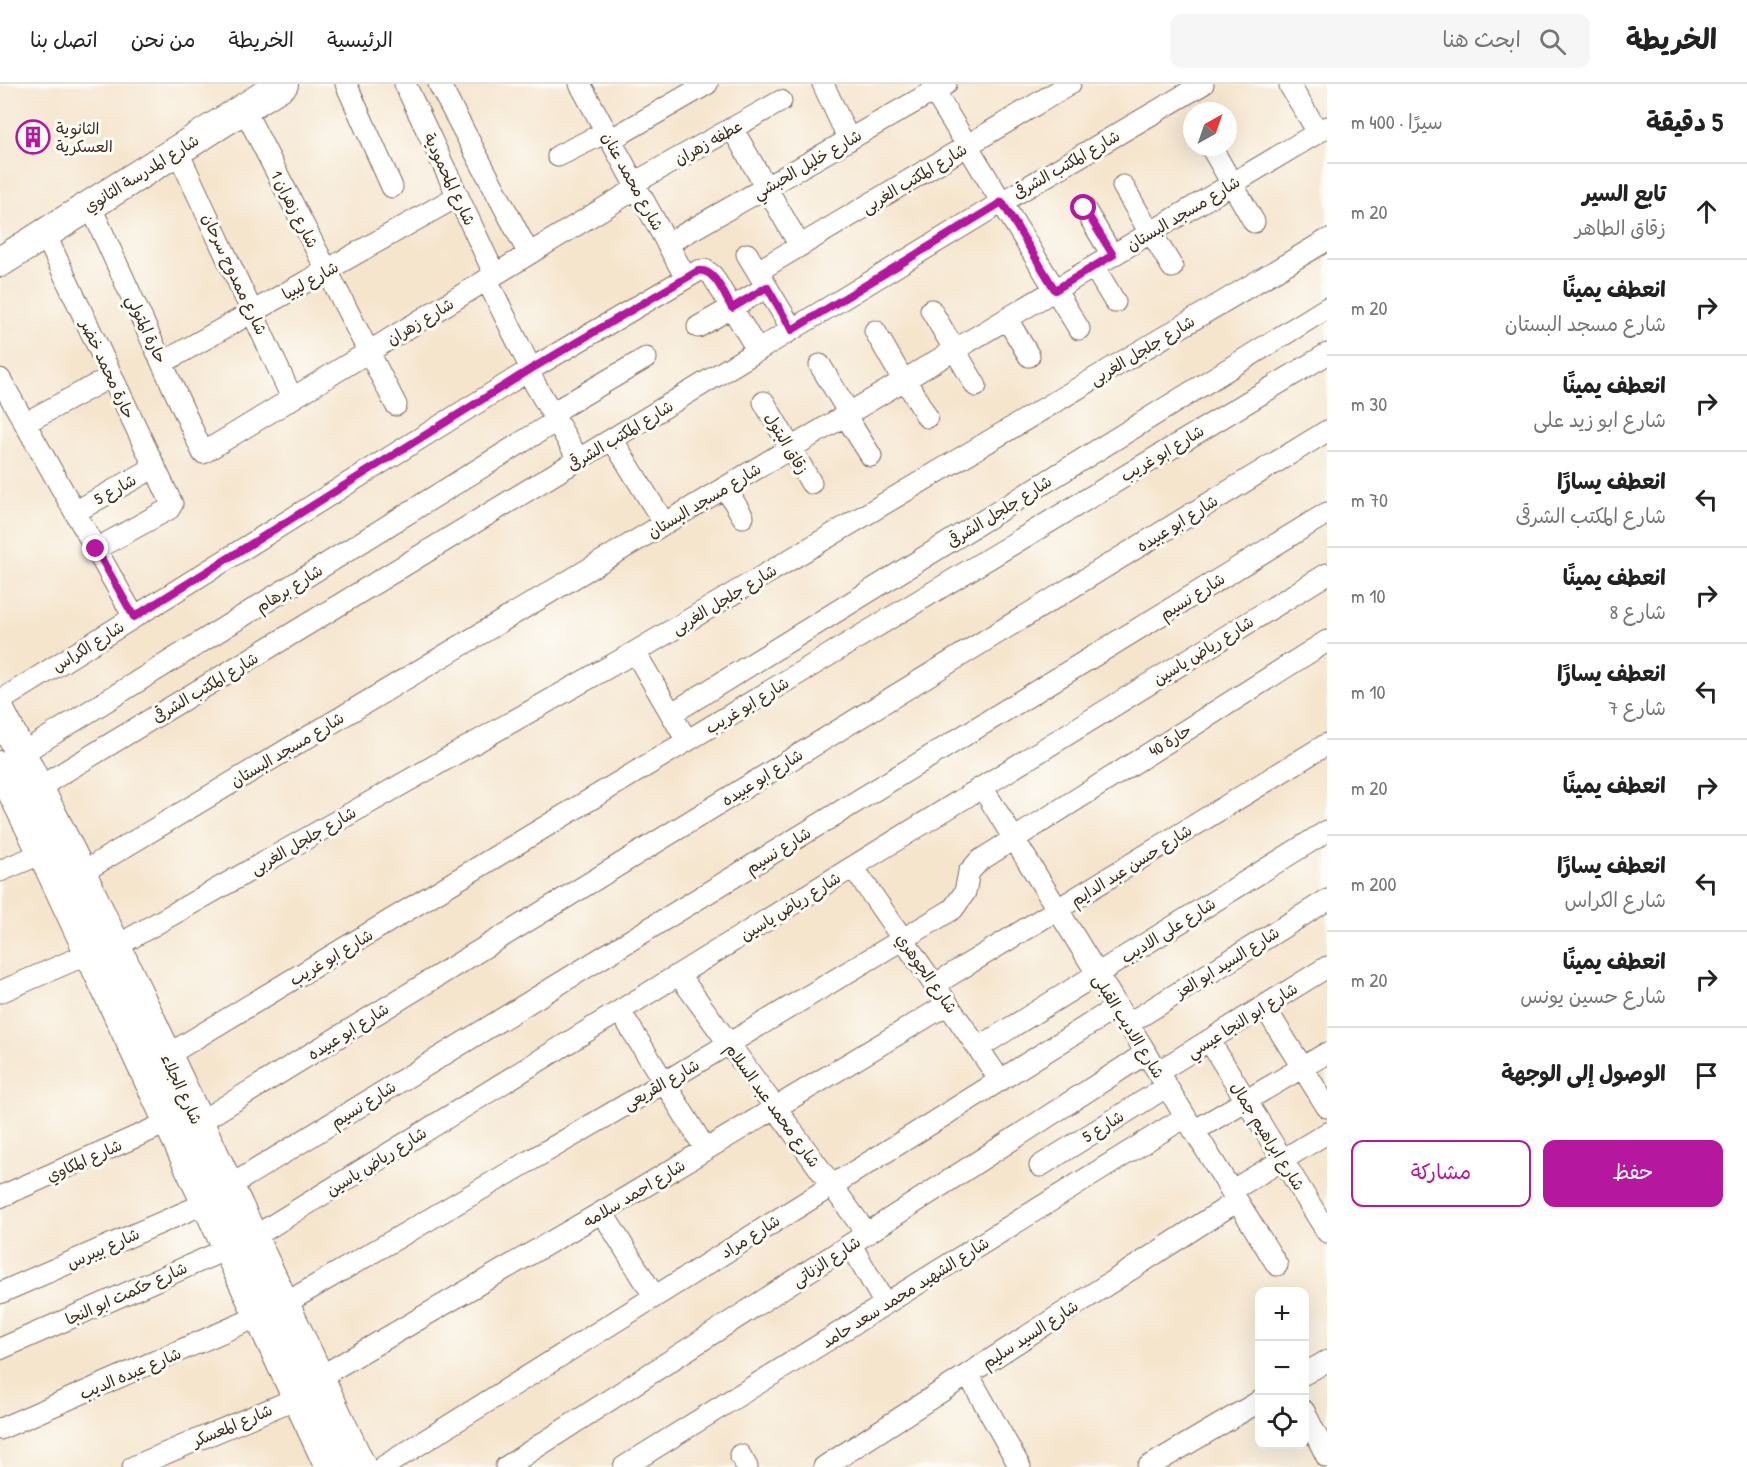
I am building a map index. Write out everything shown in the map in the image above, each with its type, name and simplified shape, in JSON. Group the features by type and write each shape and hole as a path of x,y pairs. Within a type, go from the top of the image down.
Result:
{"main road":[{"name":"شارع المدرسة الثانوي","path":"0,262 283,84"},
{"name":"شارع الجلاء","path":"0,712 5,764 43,853 166,1056 183,1123"},
{"name":"شارع الجلاء","path":"5,764 38,789 81,873 102,950 271,1310 308,1388 361,1467"},
{"name":"شارع الجلاء","path":"308,1388 330,1467"}],"street":[{"path":"346,84 392,188"},
{"name":"شارع المحمودية","path":"405,84 458,196 530,371 579,460"},
{"path":"439,84 529,254"},
{"name":"شارع محمد عنان","path":"580,84 667,244 692,274"},
{"path":"558,156 608,136 707,84"},
{"name":"شارع المكتب الغربى","path":"698,327 732,308 758,271 1070,84"},
{"name":"شارع المكتب الشرقى","path":"38,789 1002,202 1203,84"},
{"path":"828,86 849,140"},
{"path":"1290,86 1323,130"},
{"path":"940,87 968,146 1078,329"},
{"name":"شارع خليل الحبشي","path":"667,244 940,87"},
{"name":"عطفه زهران","path":"635,186 781,101"},
{"name":"شارع زهران 1","path":"244,109 396,405"},
{"path":"732,128 800,246"},
{"name":"شارع مسجد البستان","path":"81,873 1323,130"},
{"name":"شارع ممدوح سرحان","path":"177,150 292,398"},
{"path":"1215,156 1254,222"},
{"name":"شارع زهران","path":"203,453 529,254 635,186"},
{"path":"1123,186 1172,267"},
{"name":"شارع ليبيا","path":"162,363 458,196"},
{"name":"حارة المتولي","path":"90,205 203,453"},
{"path":"1084,208 1113,255"},
{"name":"حارة محمد خضر","path":"45,234 172,504 169,509 96,549"},
{"name":"شارع جلجل الغربى","path":"0,992 102,950 635,652 1327,240"},
{"path":"1094,267 1115,302"},
{"path":"692,274 705,270 712,275 758,351"},
{"path":"758,271 792,330"},
{"name":"شارع الكراس","path":"0,701 530,371 692,274"},
{"name":"شارع جلجل الشرقى","path":"671,714 1327,308"},
{"path":"931,310 976,386"},
{"path":"1007,319 1029,356"},
{"path":"875,331 927,417"},
{"name":"شارع ابو غريب","path":"166,1056 1327,354"},
{"name":"شارع برهام","path":"5,764 646,358"},
{"path":"820,365 871,456"},
{"path":"25,423 112,376"},
{"path":"0,379 134,617"},
{"name":"زقاق البتول","path":"764,402 811,483"},
{"name":"شارع ابو عبيده","path":"183,1123 1327,431"},
{"path":"612,439 664,523"},
{"name":"شارع 5","path":"75,512 155,467"},
{"path":"725,487 743,517"},
{"name":"شارع نسيم","path":"217,1195 1327,513"},
{"name":"شارع رياض ياسين","path":"240,1243 679,975 1327,574"},
{"name":"حارة 40","path":"1013,839 1327,641"},
{"path":"635,652 687,741"},
{"name":"شارع حسن عبد الدايم","path":"934,985 1327,744"},
{"name":"شارع الاديب القبلى","path":"982,788 1277,1265"},
{"name":"شارع على الاديب","path":"978,1048 1327,831"},
{"name":"شارع القريعى","path":"271,1310 729,1044 953,909 965,892 969,872 973,866 1013,839"},
{"path":"0,871 43,853"},
{"name":"شارع الجوهري","path":"852,867 1000,1080"},
{"name":"شارع السيد ابو العز","path":"1123,1015 1327,900"},
{"name":"شارع محمد عبد السلام","path":"679,975 832,1185 859,1240 885,1304"},
{"name":"شارع ابو النجا عيسي","path":"1162,1080 1209,1040 1264,1006 1324,975"},
{"name":"شارع احمد سلامه","path":"308,1388 948,1004"},
{"path":"1264,1006 1327,1107"},
{"path":"620,1011 706,1150"},
{"name":"شارع مراد","path":"383,1467 1000,1080 1123,1015"},
{"name":"شارع ابراهيم جمال","path":"1209,1040 1327,1232"},
{"name":"شارع الزناتى","path":"506,1467 1146,1053"},
{"name":"شارع الشهيد محمد سعد حامد","path":"624,1467 885,1304 1190,1124 1246,1101 1327,1053"},
{"name":"شارع 5","path":"1040,1166 1162,1080"},
{"name":"شارع المكاوي","path":"0,1197 183,1123"},
{"name":"شارع السيد سليم","path":"824,1467 968,1374 1234,1196 1283,1160 1327,1133"},
{"name":"شارع بيبرس","path":"0,1293 217,1195"},
{"path":"602,1212 654,1296"},
{"name":"شارع حكمت ابو النجا","path":"0,1349 240,1243"},
{"name":"شارع عبده الديب","path":"0,1429 271,1310"},
{"path":"1309,1372 1327,1361"},
{"path":"968,1374 1020,1467"},
{"name":"شارع المعسكر","path":"134,1467 308,1388"},
{"path":"1148,1467 1255,1404"},
{"path":"1309,1419 1327,1457"}],"place":[{"name":"الثانوية العسكرية","path":"33,137"}],"route":[{"path":"96,549 134,617 531,369 698,271 705,270 712,275 732,308 767,287 792,330 1002,202 1055,290 1113,255 1084,208"}]}
